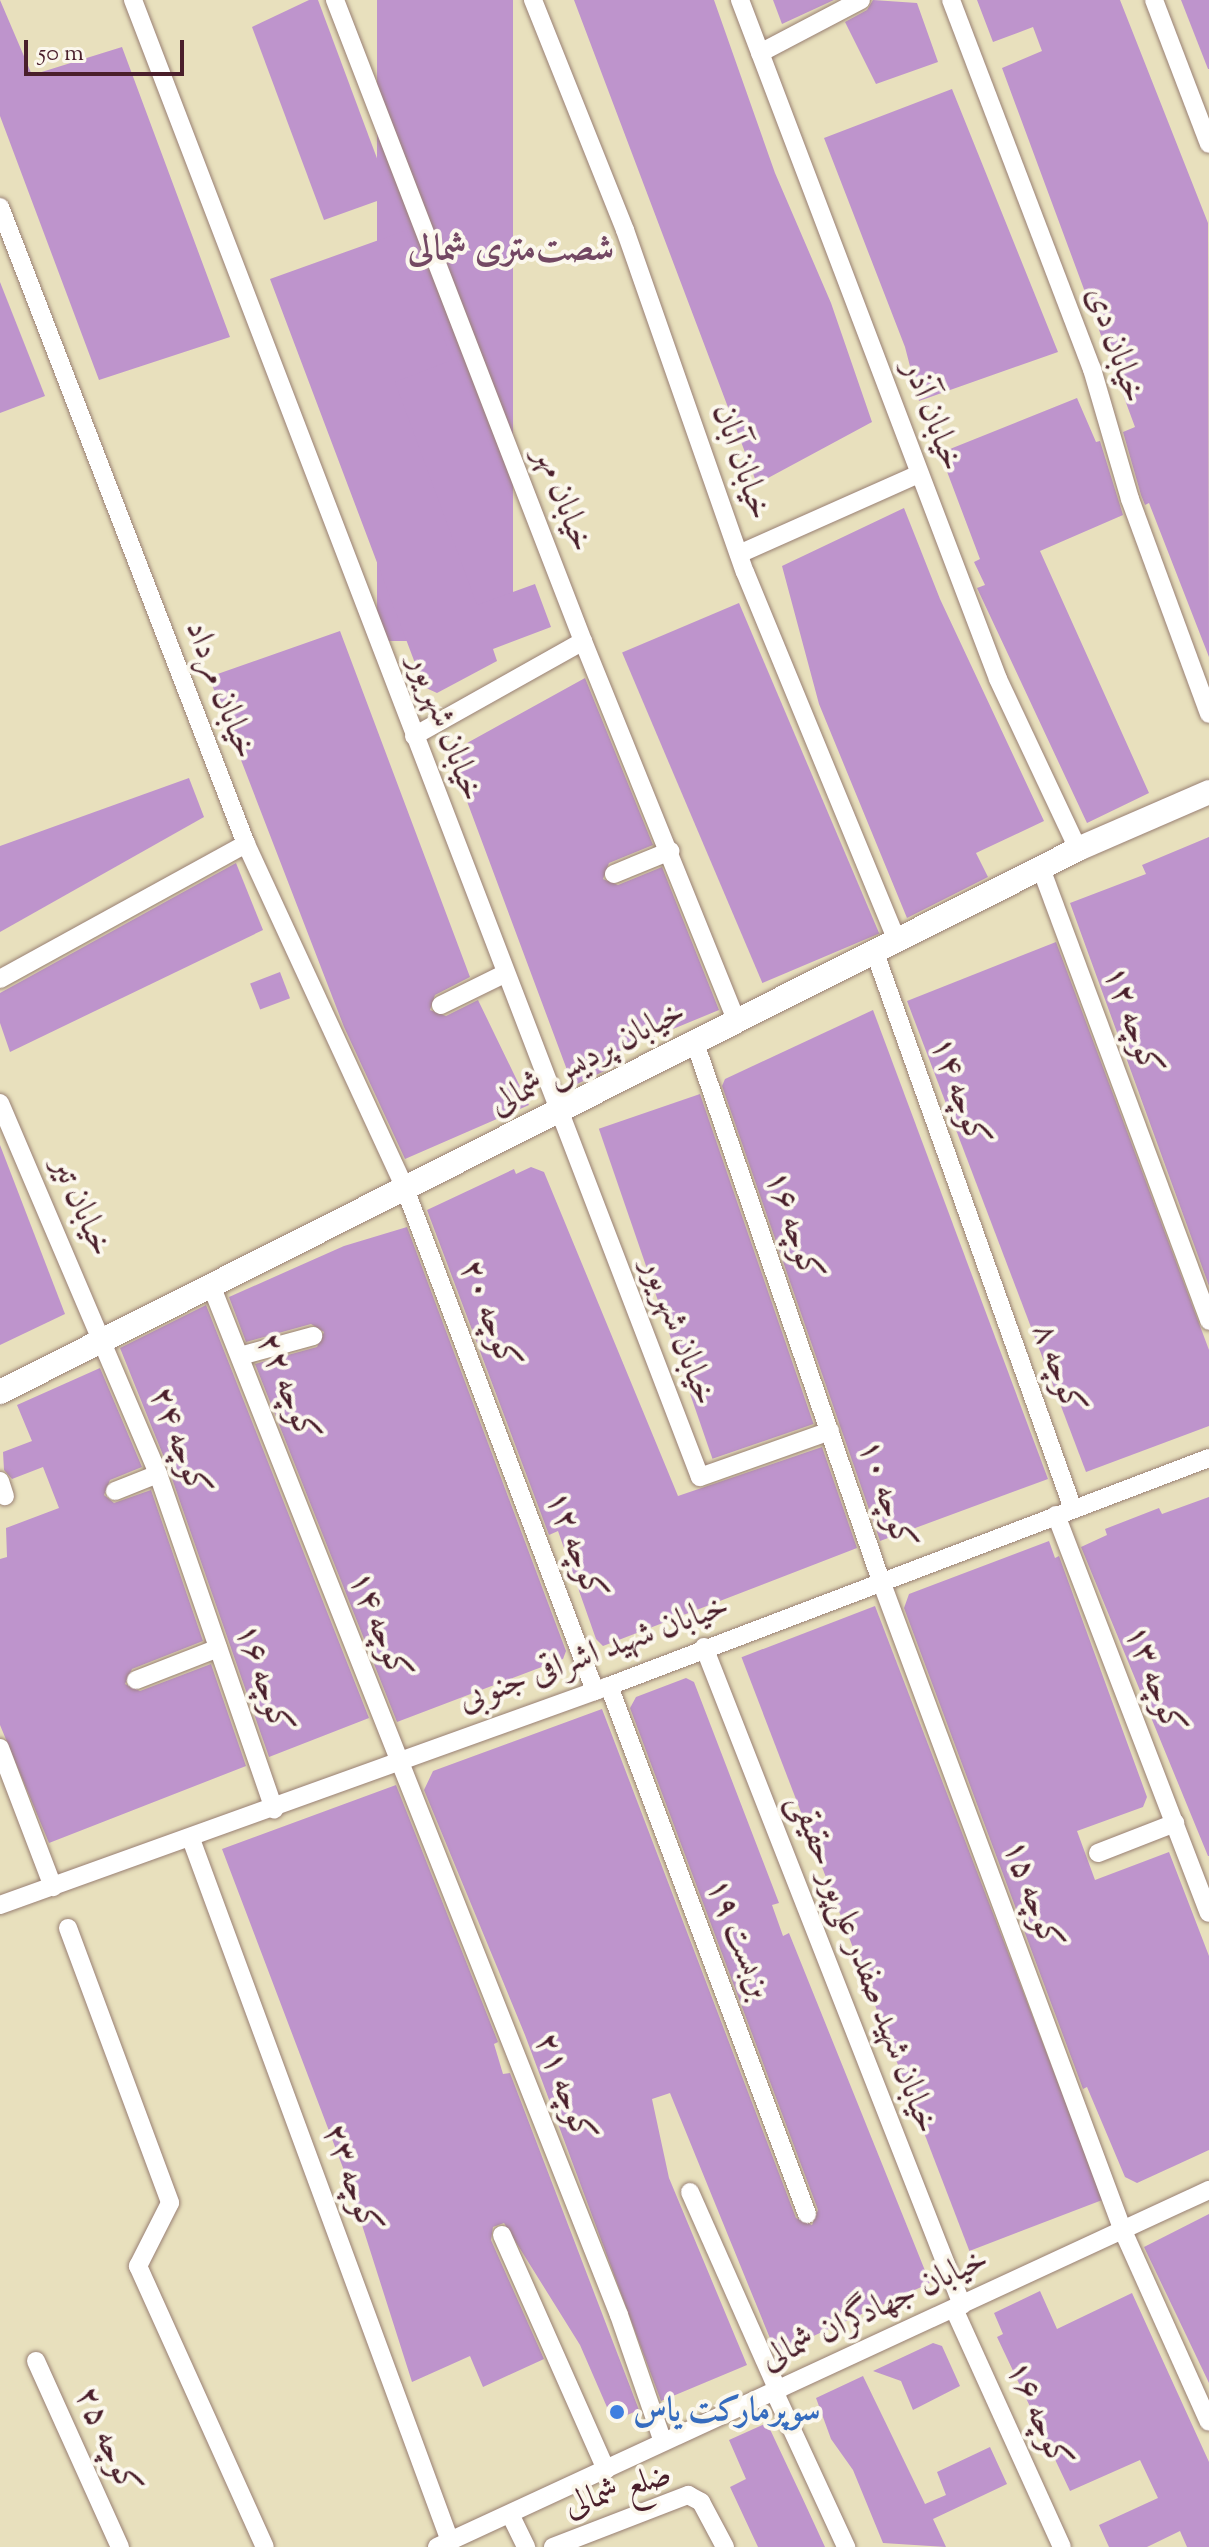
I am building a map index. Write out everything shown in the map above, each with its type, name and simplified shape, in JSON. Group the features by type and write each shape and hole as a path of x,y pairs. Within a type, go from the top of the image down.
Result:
{"street":[{"name":"خیابان شهریور","path":"133,0 504,974 700,1477 830,1431"},
{"name":"خیابان مهر","path":"335,0 583,641 737,1022"},
{"name":"خیابان آبان","path":"533,0 625,230 739,554 898,943"},
{"name":"خیابان آذر","path":"740,0 998,679 1078,849"},
{"path":"760,53 861,0"},
{"name":"خیابان دی","path":"951,0 1092,369 1130,499 1209,714"},
{"path":"1154,0 1209,144"},
{"name":"خیابان مرداد","path":"0,207 246,844 404,1186"},
{"path":"739,554 919,474"},
{"path":"414,736 583,641"},
{"name":"خیابان پردیس شمالی","path":"0,1392 404,1186 558,1114 1042,871 1078,849 1209,792"},
{"path":"0,979 246,844"},
{"path":"614,874 670,851"},
{"name":"کوچه ۱۲","path":"1042,871 1209,1321"},
{"name":"کوچه ۱۴","path":"875,953 982,1252"},
{"path":"441,1005 504,974"},
{"name":"کوچه ۱۶","path":"695,1043 830,1431"},
{"name":"خیابان تیر","path":"0,1103 103,1337"},
{"name":"کوچه ۲۰","path":"404,1186 511,1468"},
{"name":"کوچه ۸","path":"982,1252 1065,1512"},
{"name":"کوچه ۲۲","path":"211,1285 305,1515"},
{"path":"240,1356 313,1336"},
{"name":"کوچه ۲۴","path":"103,1337 193,1570"},
{"name":"کوچه ۱۰","path":"830,1431 881,1581"},
{"name":"خیابان شهید اشراقی جنوبی","path":"0,1905 602,1689 704,1647 1209,1458"},
{"name":"کوچه ۱۲","path":"511,1468 602,1689"},
{"path":"115,1491 158,1474"},
{"name":"کوچه ۱۳","path":"1065,1512 1209,1913"},
{"name":"کوچه ۱۴","path":"305,1515 331,1600 401,1759"},
{"name":"کوچه ۱۶","path":"193,1570 274,1809"},
{"name":"کوچه ۱۵","path":"881,1581 1123,2231"},
{"name":"خیابان شهید صفدر علی‌پور حقیقی","path":"704,1647 958,2307"},
{"path":"136,1680 218,1648"},
{"name":"بن‌بست ۱۹","path":"602,1689 807,2214"},
{"path":"0,1748 53,1887"},
{"name":"کوچه ۲۱","path":"401,1759 619,2315 663,2442"},
{"path":"1098,1853 1175,1823"},
{"name":"کوچه ۲۳","path":"191,1839 444,2544"},
{"path":"68,1928 170,2203 138,2266 265,2547"},
{"name":"خیابان جهادگران شمالی","path":"444,2544 1209,2190"},
{"path":"690,2192 846,2547"},
{"path":"1123,2231 1209,2422"},
{"path":"502,2235 606,2470"},
{"name":"کوچه ۱۶","path":"958,2307 1062,2547"},
{"name":"کوچه ۲۵","path":"36,2361 120,2547"},
{"name":"ضلع شمالی","path":"553,2547 688,2495 701,2502 725,2547"},
{"path":"510,2514 526,2547"}],"building":[{"path":"0,0 32,75 122,47 230,337 99,380 0,116"},
{"path":"309,0 318,0 391,196 324,220 252,27"},
{"path":"377,0 513,0 513,641 377,641"},
{"path":"574,0 714,0 775,173 831,303 872,422 757,484"},
{"path":"773,0 834,0 782,24"},
{"path":"873,0 917,3 938,62 876,84 845,22 867,10"},
{"path":"977,0 1120,0 1208,223 1209,657 1149,503 1145,505 1141,495 1123,432 1135,427 1002,68 1042,51 1033,27 993,42"},
{"path":"1181,0 1209,0 1209,69 1208,69"},
{"path":"952,89 1058,352 919,401 905,347 824,138"},
{"path":"404,231 452,360 395,382 477,605 535,584 551,627 493,649 497,661 437,693 424,687 270,279"},
{"path":"0,282 45,396 0,413"},
{"path":"1077,398 1096,442 1100,441 1123,515 1040,551 1149,793 1087,823 977,588 985,585 974,562 980,559 940,453"},
{"path":"904,508 940,599 1044,821 976,853 988,877 907,918 819,704 782,566"},
{"path":"739,603 879,933 762,983 622,653"},
{"path":"340,631 470,977 435,995 430,1010 446,1016 478,1000 529,1105 405,1159 344,1027 209,677"},
{"path":"585,678 653,845 609,863 603,879 618,885 662,867 719,1010 610,1055 615,1066 573,1086 449,753"},
{"path":"189,778 204,817 0,932 0,846"},
{"path":"1209,837 1209,1286 1070,903 1146,874 1142,865"},
{"path":"236,863 263,930 10,1052 0,1023 0,993"},
{"path":"1056,942 1209,1350 1209,1426 1086,1472 907,1001"},
{"path":"280,972 290,998 260,1010 250,983"},
{"path":"873,1010 1048,1479 880,1541 722,1086 725,1079"},
{"path":"700,1094 814,1424 712,1459 599,1129"},
{"path":"0,1145 65,1314 0,1345"},
{"path":"531,1167 544,1172 678,1496 822,1447 857,1548 603,1646 596,1639 558,1531 549,1535 427,1210 514,1169 516,1174"},
{"path":"407,1227 566,1651 563,1659 397,1722 255,1364 317,1347 324,1332 311,1324 246,1342 229,1297 344,1246"},
{"path":"206,1305 369,1718 269,1757 169,1470 120,1348"},
{"path":"100,1368 142,1467 110,1480 104,1495 114,1503 151,1490 203,1641 132,1669 125,1684 140,1691 211,1664 246,1766 49,1843 0,1725 0,1559 7,1557 6,1528 59,1508 43,1467 12,1479 4,1470 3,1452 32,1441 17,1405"},
{"path":"1209,1497 1208,1856 1081,1547 1107,1535 1105,1529 1159,1508 1162,1514"},
{"path":"1049,1541 1055,1558 1059,1556 1147,1797 1143,1807 1077,1831 1095,1880 1169,1852 1209,1956 1209,2150 1137,2183 1125,2177 1087,2087 1083,2089 904,1608 909,1594"},
{"path":"875,1606 1103,2200 969,2251 741,1657"},
{"path":"686,1678 694,1682 779,1903 772,1905 783,1936 789,1933 930,2283 776,2353 670,2093 652,2099 669,2178 747,2365 661,2401 525,2035 424,1790 433,1771 602,1709 796,2218 812,2225 818,2210 630,1708 636,1697"},
{"path":"396,1785 498,2042 494,2044 503,2074 510,2073 639,2410 613,2421 580,2345 504,2223 493,2227 491,2240 544,2359 483,2387 470,2356 412,2382 348,2181 222,1849"},
{"path":"1209,2214 1209,2383 1144,2247"},
{"path":"1040,2291 1057,2329 1132,2293 1209,2462 1209,2547 1187,2547 1180,2531 1147,2547 1109,2547 1099,2525 1158,2498 1140,2460 1070,2491 997,2337 1003,2334 994,2313"},
{"path":"933,2343 942,2346 960,2386 913,2410 901,2381 873,2371"},
{"path":"863,2376 925,2504 946,2495 937,2472 990,2447 1007,2484 933,2519 946,2547 883,2543 853,2470 831,2439 816,2398"},
{"path":"767,2423 825,2547 758,2547 730,2487 746,2479 729,2440"}],"place":[{"name":"سوپرمارکت یاس","path":"617,2412"}],"district":[{"name":"شصت‌متری شمالی","path":"511,251"}]}
